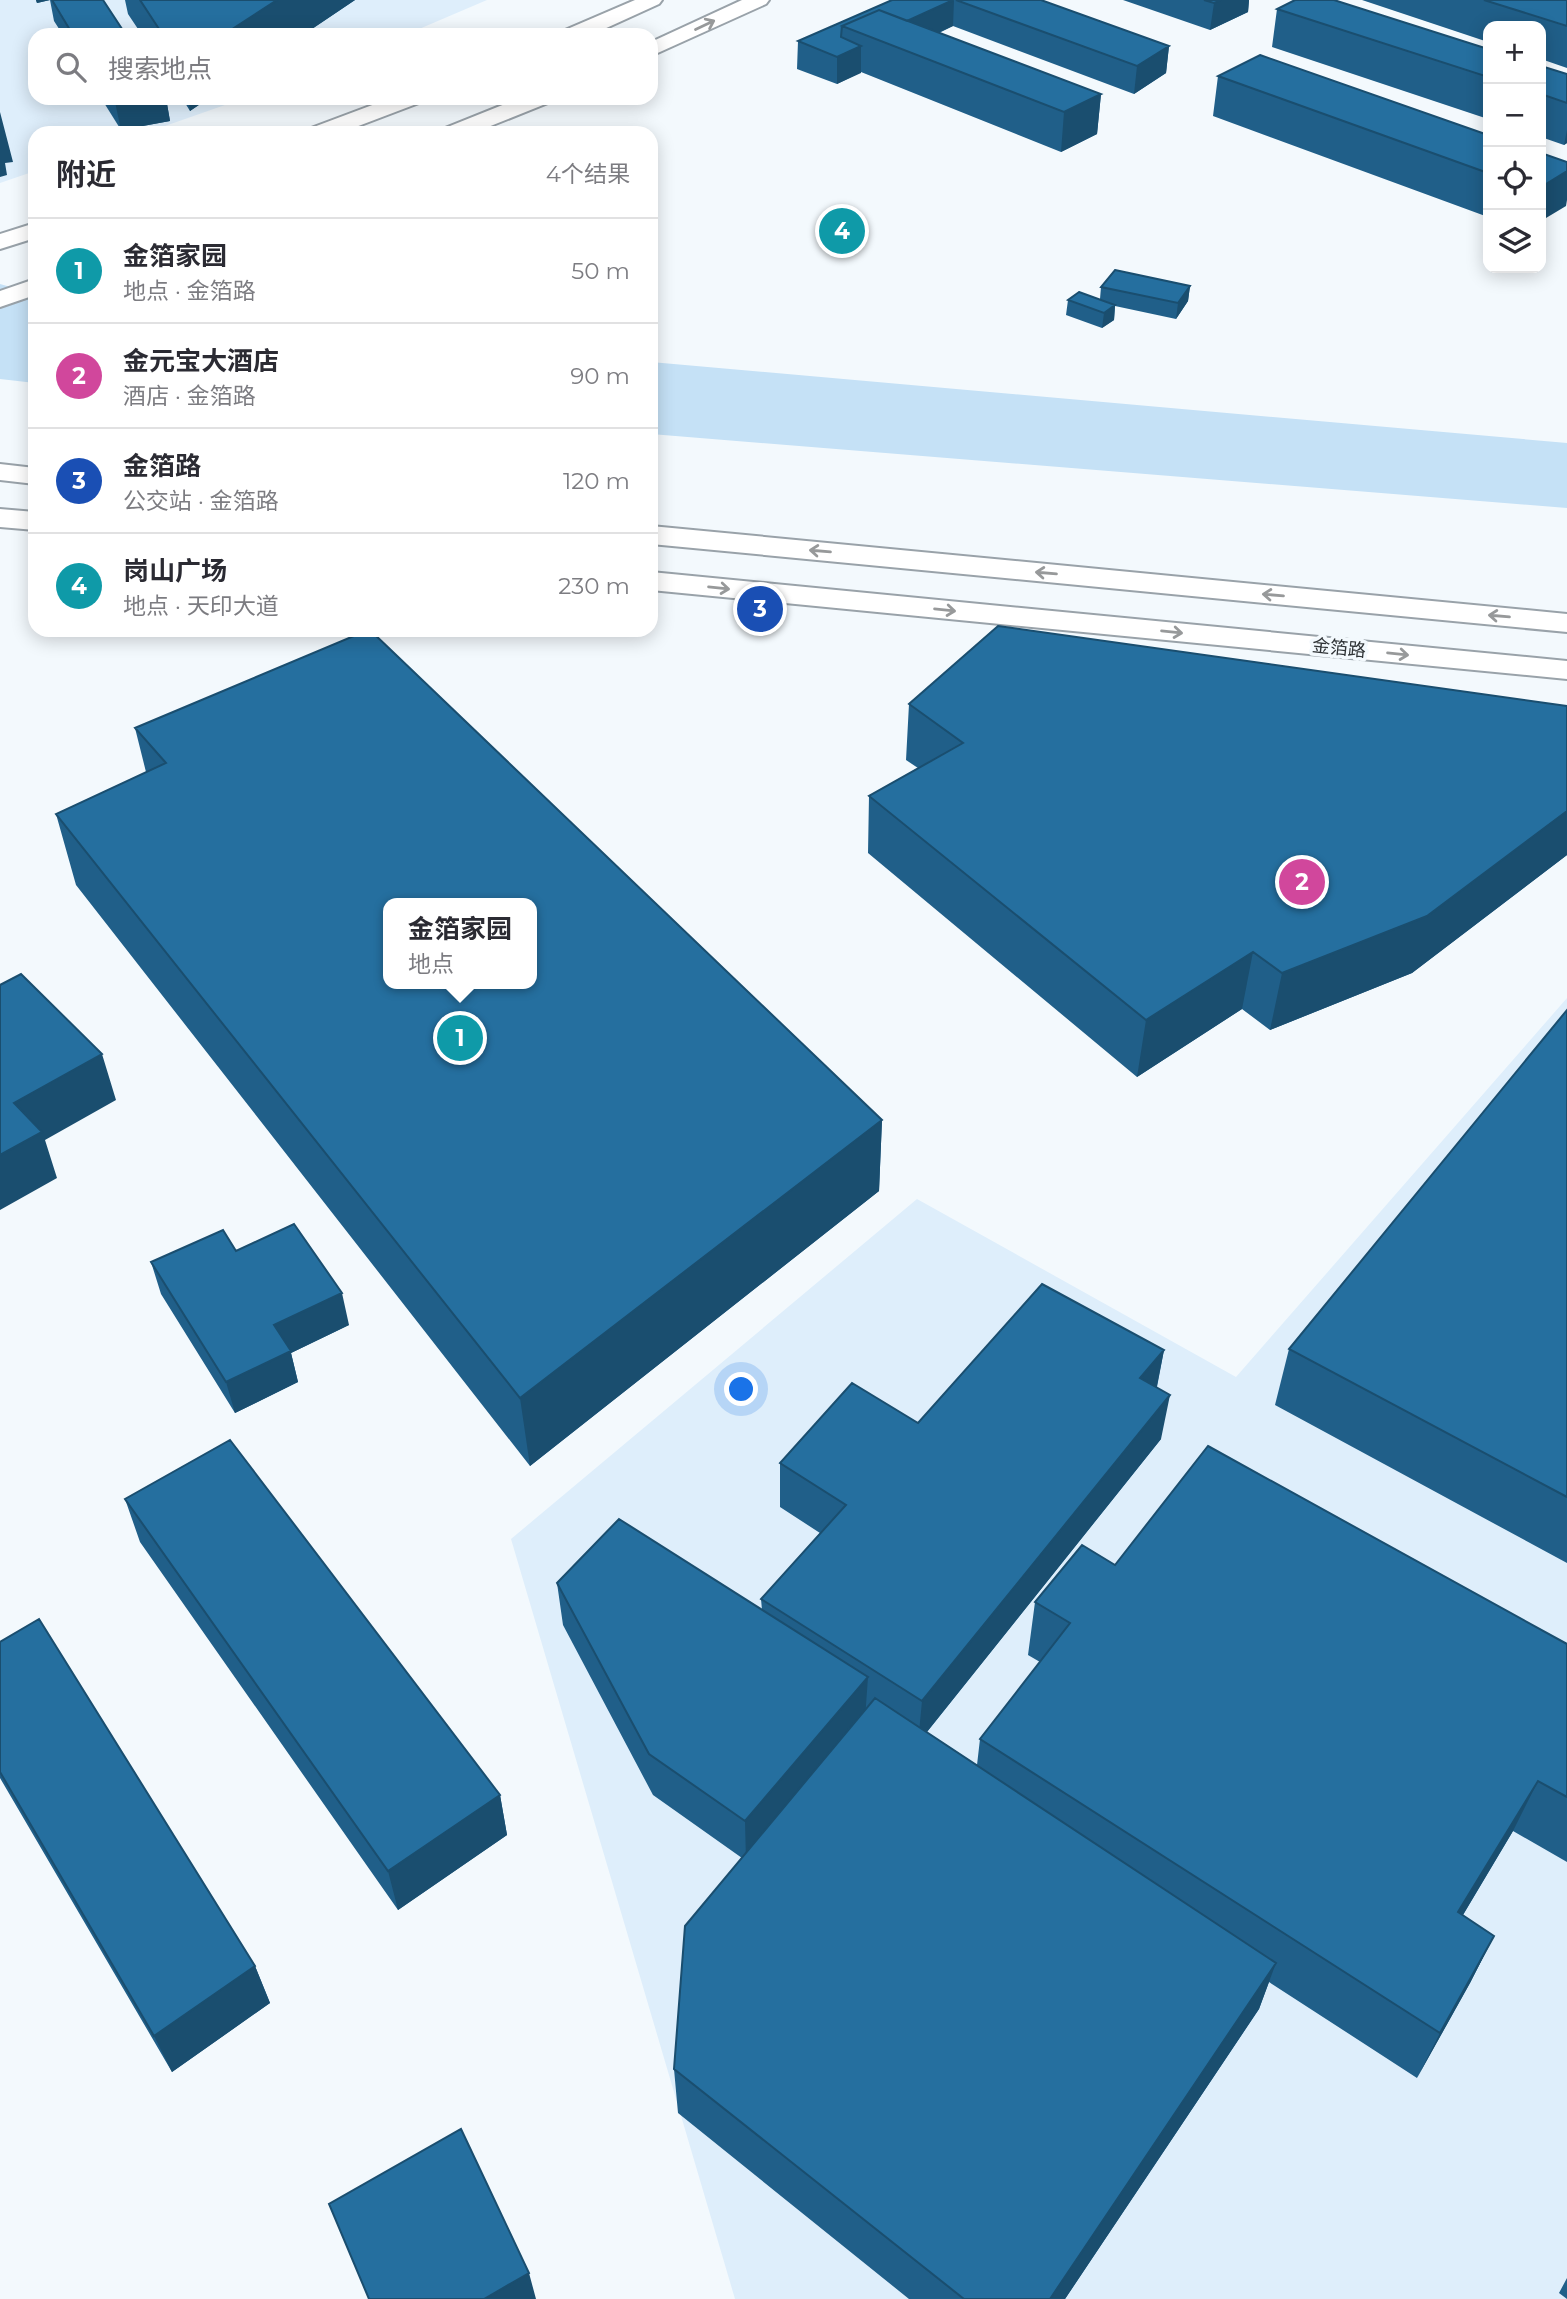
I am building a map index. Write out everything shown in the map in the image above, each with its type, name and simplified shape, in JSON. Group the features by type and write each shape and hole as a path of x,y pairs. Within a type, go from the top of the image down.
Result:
{"main road":[{"path":"589,28 652,0"},
{"path":"658,47 759,0"},
{"path":"337,126 393,105"},
{"path":"470,126 523,105"},
{"path":"0,242 28,232"},
{"path":"0,299 28,290"},
{"path":"0,472 28,475"},
{"path":"0,518 28,520"},
{"path":"658,536 1567,623"},
{"name":"金箔路","path":"658,582 1567,670"}],"shaded area":[{"path":"0,0 487,0 421,28 28,28 28,105 225,105 165,126 28,126 28,173 0,183"},
{"path":"0,284 28,292 28,382 0,379"},
{"path":"658,363 1567,443 1567,508 658,435"},
{"path":"1567,998 1567,2299 735,2299 511,1539 917,1199 1236,1377"}],"building":[{"path":"52,0 103,0 121,28 69,28"},
{"path":"140,0 277,0 234,28 158,28"},
{"path":"892,0 953,0 907,21 879,10 842,26 841,37 861,46 837,57 798,41"},
{"path":"956,0 1041,0 1169,46 1137,66"},
{"path":"1295,0 1334,0 1483,47 1483,75 1277,9"},
{"path":"1484,0 1567,0 1567,26"},
{"path":"879,10 1101,94 1064,112 842,26"},
{"path":"1260,55 1483,133 1483,171 1218,76"},
{"path":"1546,68 1567,74 1567,103 1546,96"},
{"path":"1546,155 1567,162 1567,171 1546,184"},
{"path":"1115,270 1190,286 1178,303 1101,287"},
{"path":"1079,292 1115,305 1104,313 1068,300"},
{"path":"998,626 1567,706 1567,811 1427,916 1282,973 1253,952 1146,1020 869,796 963,743 909,704"},
{"path":"351,637 377,637 882,1120 520,1398 56,814 166,763 135,728"},
{"path":"21,974 102,1054 14,1103 42,1132 0,1155 0,985"},
{"path":"1567,1010 1567,1497 1289,1349"},
{"path":"294,1224 342,1293 274,1325 291,1351 226,1382 151,1262 223,1230 236,1251"},
{"path":"1042,1284 1164,1350 1140,1378 1170,1395 922,1701 761,1599 846,1505 780,1463 852,1383 918,1423"},
{"path":"230,1440 500,1795 388,1871 125,1499"},
{"path":"1208,1446 1567,1644 1567,1797 1538,1781 1458,1912 1494,1936 1440,2033 980,1739 1070,1623 1035,1602 1082,1545 1115,1565"},
{"path":"619,1519 868,1677 745,1821 649,1754 557,1583"},
{"path":"39,1619 255,1966 154,2036 0,1772 0,1642"},
{"path":"875,1698 1276,1963 1050,2299 964,2299 674,2069 685,1926"},
{"path":"461,2129 529,2273 484,2299 369,2299 329,2204"}],"place":[{"name":"岗山广场","path":"842,231"},
{"name":"金箔路","path":"760,609"},
{"name":"金元宝大酒店","path":"1302,882"},
{"name":"金箔家园","path":"460,1038"}]}
